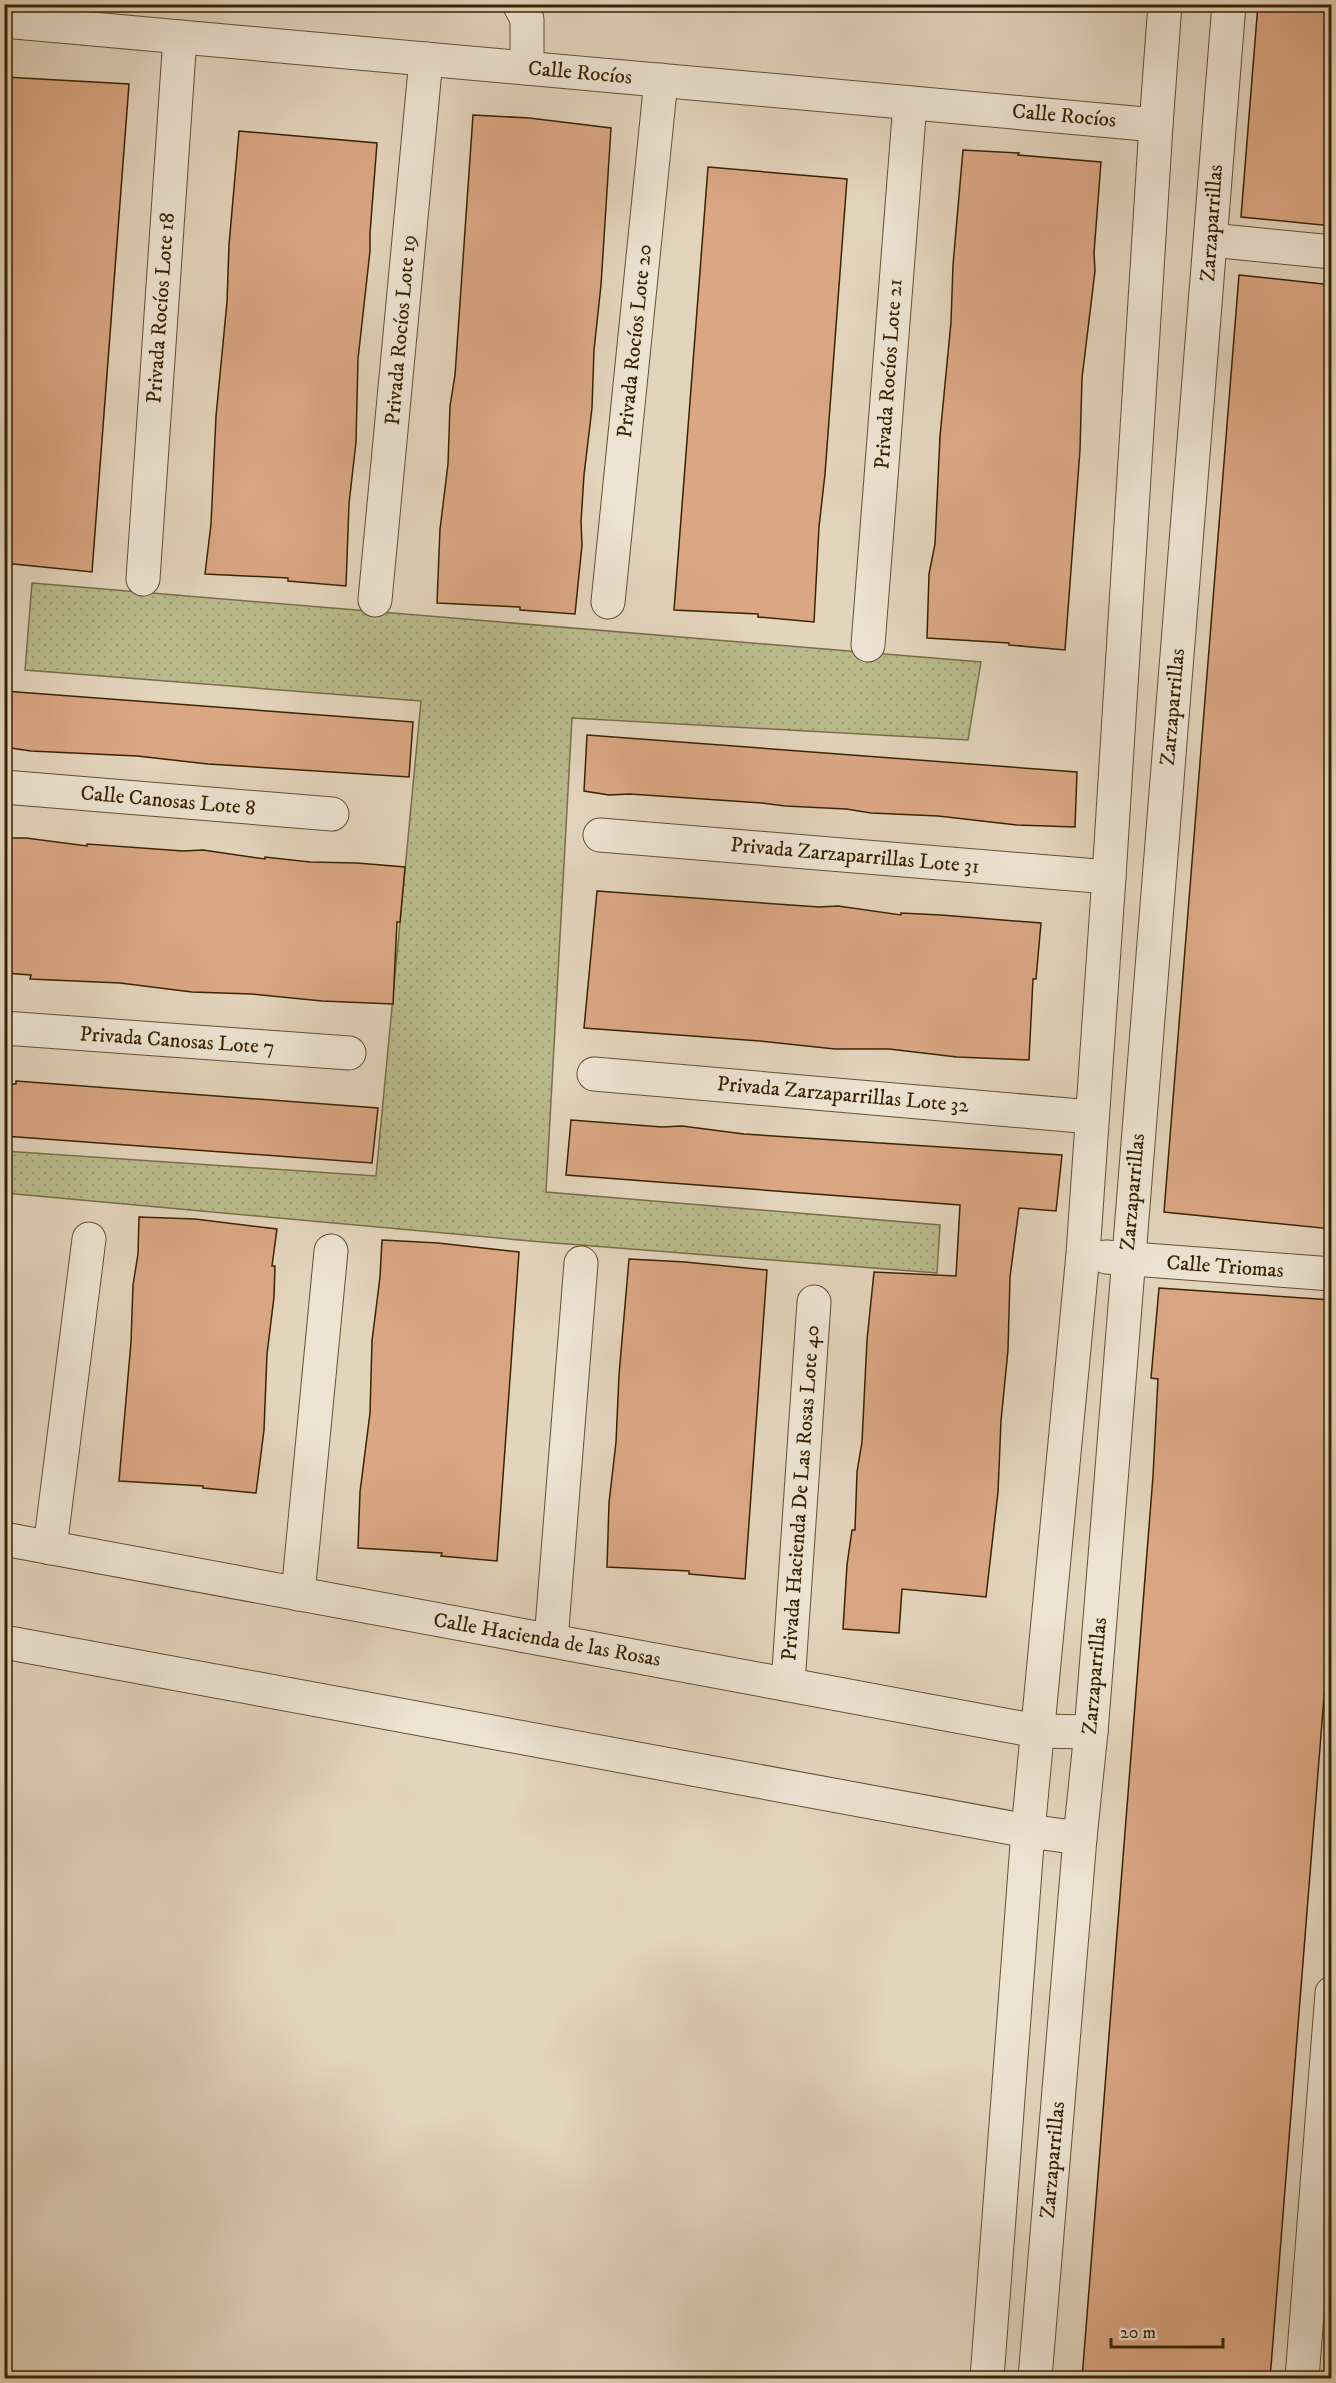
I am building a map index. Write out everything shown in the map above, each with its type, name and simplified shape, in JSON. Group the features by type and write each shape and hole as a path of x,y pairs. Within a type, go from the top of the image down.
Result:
{"street":[{"path":"519,4 526,20 527,68"},
{"path":"987,2379 1028,1831 1083,1254 1110,877 1165,4"},
{"name":"Zarzaparrillas","path":"1035,2379 1080,1838 1091,1732 1228,4"},
{"name":"Calle Rocíos","path":"4,21 1156,124"},
{"name":"Privada Rocíos Lote 18","path":"143,579 180,37"},
{"name":"Privada Rocíos Lote 19","path":"375,600 426,59"},
{"name":"Privada Rocíos Lote 20","path":"608,602 661,80"},
{"name":"Privada Rocíos Lote 21","path":"868,645 910,103"},
{"path":"1211,240 1332,252"},
{"name":"Calle Canosas Lote 8","path":"4,787 332,814"},
{"name":"Privada Zarzaparrillas Lote 31","path":"600,835 1110,877"},
{"name":"Privada Canosas Lote 7","path":"4,1028 349,1053"},
{"name":"Privada Zarzaparrillas Lote 32","path":"594,1074 1092,1117"},
{"path":"50,1548 89,1239"},
{"path":"298,1594 331,1251"},
{"name":"Calle Triomas","path":"1083,1254 1128,1260 1332,1274"},
{"path":"551,1640 581,1263"},
{"name":"Privada Hacienda De Las Rosas Lote 40","path":"788,1684 814,1302"},
{"name":"Calle Hacienda de las Rosas","path":"4,1539 1037,1731 1091,1732"},
{"path":"4,1642 1028,1831 1080,1838"},
{"path":"1302,2379 1332,1993"}],"green space":[{"path":"32,583 981,662 968,740 572,718 546,1192 940,1225 937,1273 542,1242 5,1193 4,1151 376,1176 421,701 25,670"}],"building":[{"path":"1258,4 1332,4 1332,226 1241,217"},
{"path":"4,77 129,84 92,572 4,563"},
{"path":"473,115 529,118 611,128 601,285 594,350 592,408 584,475 582,545 575,614 520,610 520,607 437,603 440,529 448,464 450,406 455,375"},
{"path":"239,131 377,143 370,251 358,359 356,442 349,504 346,586 288,581 288,578 205,574 211,524 216,416"},
{"path":"963,150 1019,153 1018,155 1101,162 1094,253 1095,271 1082,378 1080,450 1065,650 1009,645 1009,643 927,638 929,574 935,544 940,436 951,322 953,265"},
{"path":"708,167 847,179 819,527 814,622 758,617 758,614 674,610"},
{"path":"1239,275 1332,285 1332,1229 1164,1212"},
{"path":"4,691 413,722 409,777 208,764 137,756 31,751 4,747"},
{"path":"587,735 1077,772 1075,827 1017,825 938,816 630,794 609,795 584,791"},
{"path":"4,838 26,838 87,846 87,844 183,851 203,850 265,859 265,857 405,867 400,922 397,922 393,1004 192,992 120,983 30,979 31,975 4,973"},
{"path":"597,891 819,907 838,906 901,915 901,913 941,915 1041,923 1036,979 1033,979 1029,1060 957,1057 889,1049 835,1049 584,1028"},
{"path":"16,1081 378,1108 372,1163 4,1136 4,1084 16,1084"},
{"path":"571,1120 662,1127 682,1126 744,1134 1062,1155 1056,1211 1019,1208 1010,1277 1008,1350 1001,1421 998,1492 986,1597 902,1589 899,1633 843,1629 847,1565 852,1530 855,1530 857,1472 862,1442 867,1340 874,1272 956,1276 960,1205 566,1175"},
{"path":"139,1217 195,1219 277,1229 272,1266 275,1266 274,1297 267,1354 264,1430 256,1493 203,1488 203,1486 119,1481"},
{"path":"382,1240 438,1243 519,1252 497,1561 441,1556 442,1553 358,1548 360,1492 370,1413 372,1341"},
{"path":"629,1259 767,1270 745,1579 689,1574 689,1571 607,1567 609,1503 616,1442"},
{"path":"1159,1288 1332,1300 1332,1596 1270,2379 1082,2379 1153,1476 1158,1379 1151,1378"}]}
